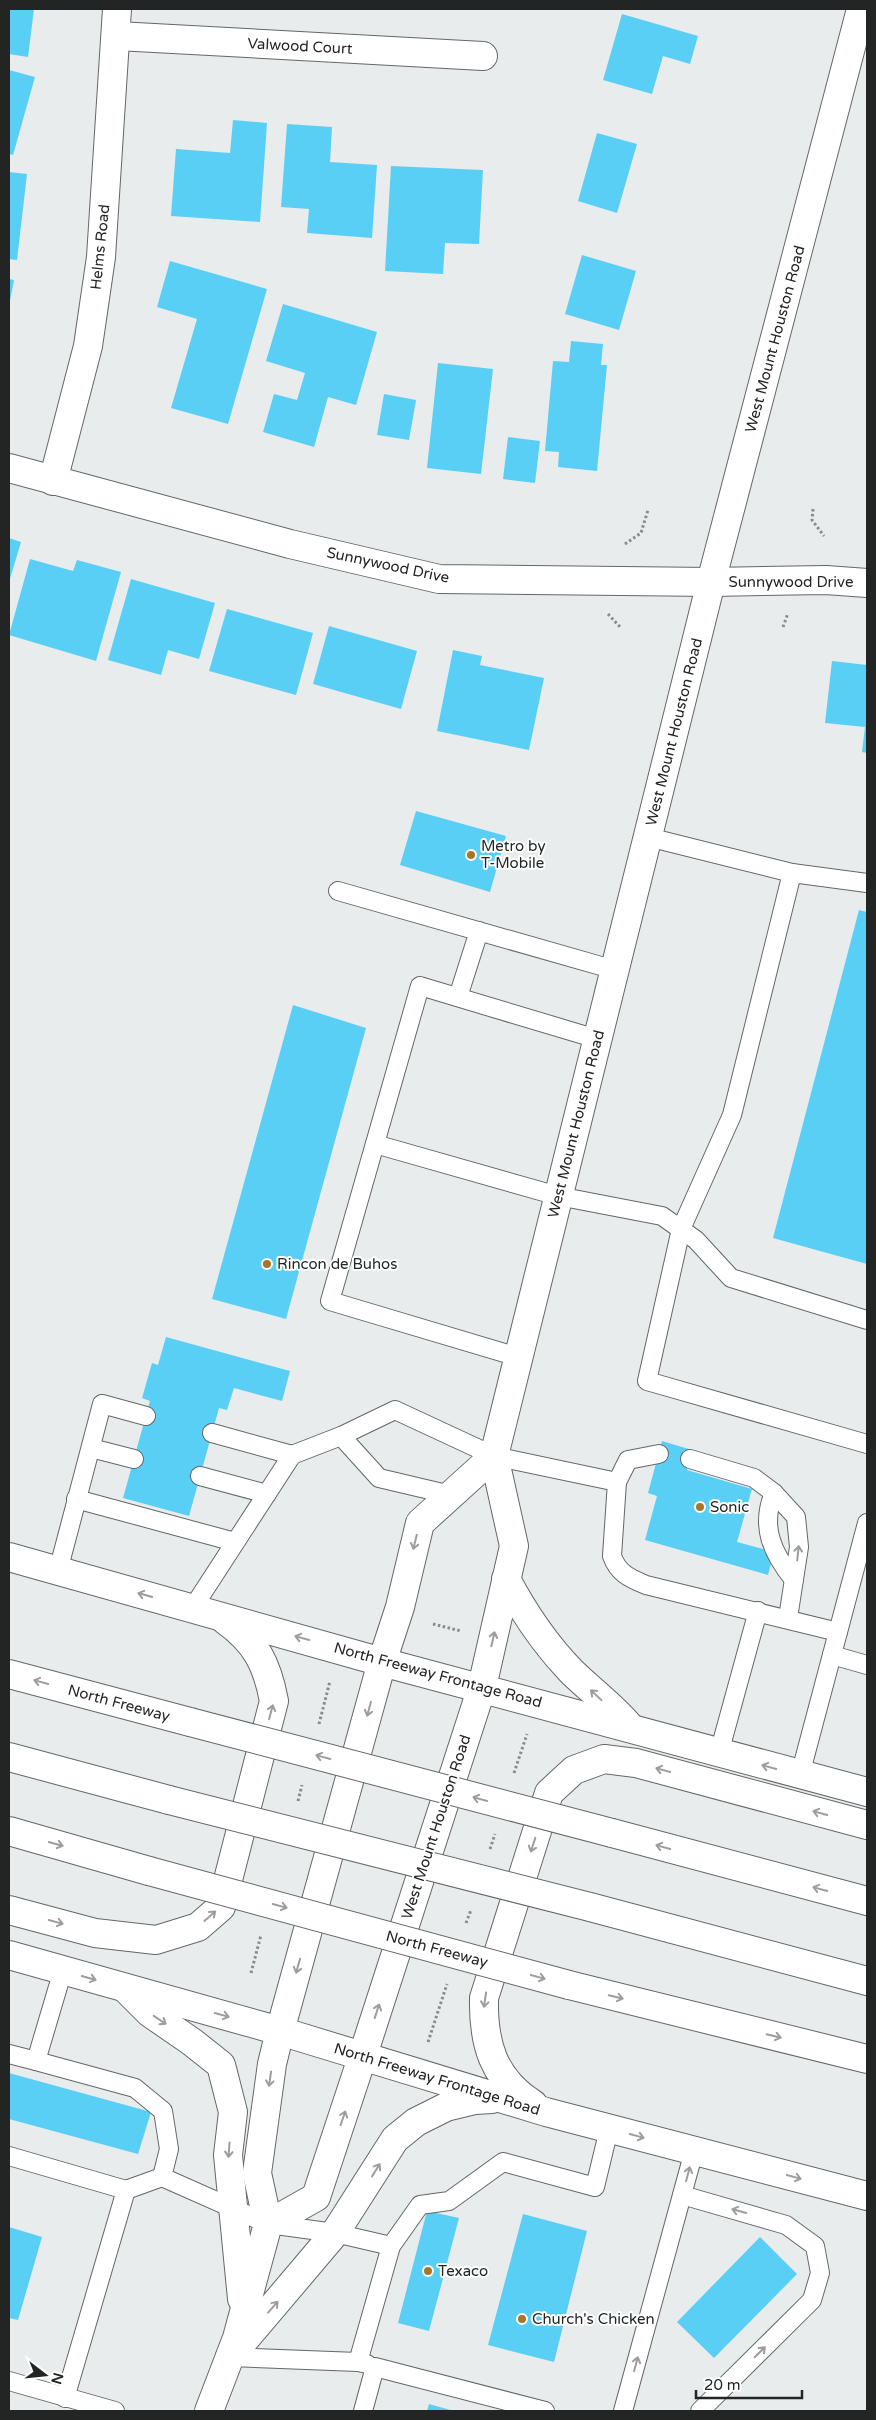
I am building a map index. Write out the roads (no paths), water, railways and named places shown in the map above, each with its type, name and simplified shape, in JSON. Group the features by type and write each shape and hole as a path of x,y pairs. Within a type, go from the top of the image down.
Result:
{"main road":[{"name":"Helms Road","path":"53,481 88,346 101,257 117,36 117,9"},
{"name":"West Mount Houston Road","path":"268,2224 316,2197 482,1687 514,1546 494,1456 711,582 861,9"},
{"name":"Valwood Court","path":"117,36 483,56"},
{"name":"Sunnywood Drive","path":"9,468 290,544 440,579 711,582 826,580 867,583"},
{"path":"209,2411 244,2317 268,2224 258,2173 272,2064 382,1662 398,1613 420,1523 494,1456"},
{"name":"North Freeway Frontage Road","path":"9,1557 382,1662 482,1687 867,1792"},
{"path":"506,1579 522,1610 542,1638 570,1670 622,1718 631,1729"},
{"path":"9,1910 95,1933 156,1940 198,1927 221,1907 274,1701 269,1676 258,1652 242,1632 221,1617"},
{"name":"North Freeway","path":"9,1674 867,1901"},
{"path":"9,1756 169,1800 590,1907 867,1981"},
{"path":"546,2112 522,2097 503,2077 490,2053 484,2026 484,1998 549,1793 574,1770 604,1759 636,1763 867,1825"},
{"name":"North Freeway","path":"9,1831 148,1871 569,1985 867,2059"},
{"name":"North Freeway Frontage Road","path":"9,1955 280,2031 362,2058 546,2112 867,2196"},
{"path":"124,1987 150,2013 221,2065 234,2112 228,2155 244,2317"},
{"path":"230,2357 335,2233 395,2140 416,2122 446,2107 476,2100 506,2099"}],"lane":[{"path":"648,837 792,873 867,883"},
{"path":"792,873 732,1115 681,1229 647,1380 867,1444"},
{"path":"338,891 615,970"},
{"path":"458,997 479,931"},
{"path":"518,1358 330,1301 420,986 597,1039"},
{"path":"375,1144 558,1196 662,1216 696,1240 731,1278 867,1320"},
{"path":"58,1571 102,1404 146,1416"},
{"path":"192,1609 292,1455 341,1436 395,1410 494,1456 617,1482"},
{"path":"212,1433 292,1455"},
{"path":"341,1436 379,1478 451,1495"},
{"path":"90,1448 134,1459"},
{"path":"659,1454 628,1460 617,1482 612,1556 616,1567 621,1572 646,1585 788,1618 838,1632"},
{"path":"690,1459 754,1478 774,1493 796,1517 799,1547 788,1618"},
{"path":"200,1476 267,1494"},
{"path":"774,1493 768,1506 766,1524 780,1564 794,1580"},
{"path":"76,1499 236,1542"},
{"path":"800,1775 867,1523"},
{"path":"719,1753 758,1611"},
{"path":"832,1655 867,1665"},
{"path":"36,2061 62,1970"},
{"path":"9,2054 135,2088 163,2111 170,2149 162,2177"},
{"path":"358,2362 391,2246 420,2205 449,2201 503,2162 595,2187 609,2129"},
{"path":"623,2411 694,2151"},
{"path":"9,2156 126,2190 162,2177 268,2224 335,2233 391,2246"},
{"path":"65,2398 126,2190"},
{"path":"682,2195 786,2224 815,2246 820,2273 812,2300 700,2411"},
{"path":"230,2357 358,2362 545,2411"},
{"path":"362,2411 375,2367"},
{"path":"9,2381 115,2411"}],"place":[{"name":"Metro by T-Mobile","path":"471,855"},
{"name":"Rincon de Buhos","path":"267,1264"},
{"name":"Sonic","path":"700,1507"},
{"name":"Texaco","path":"428,2271"},
{"name":"Church's Chicken","path":"522,2319"}]}
